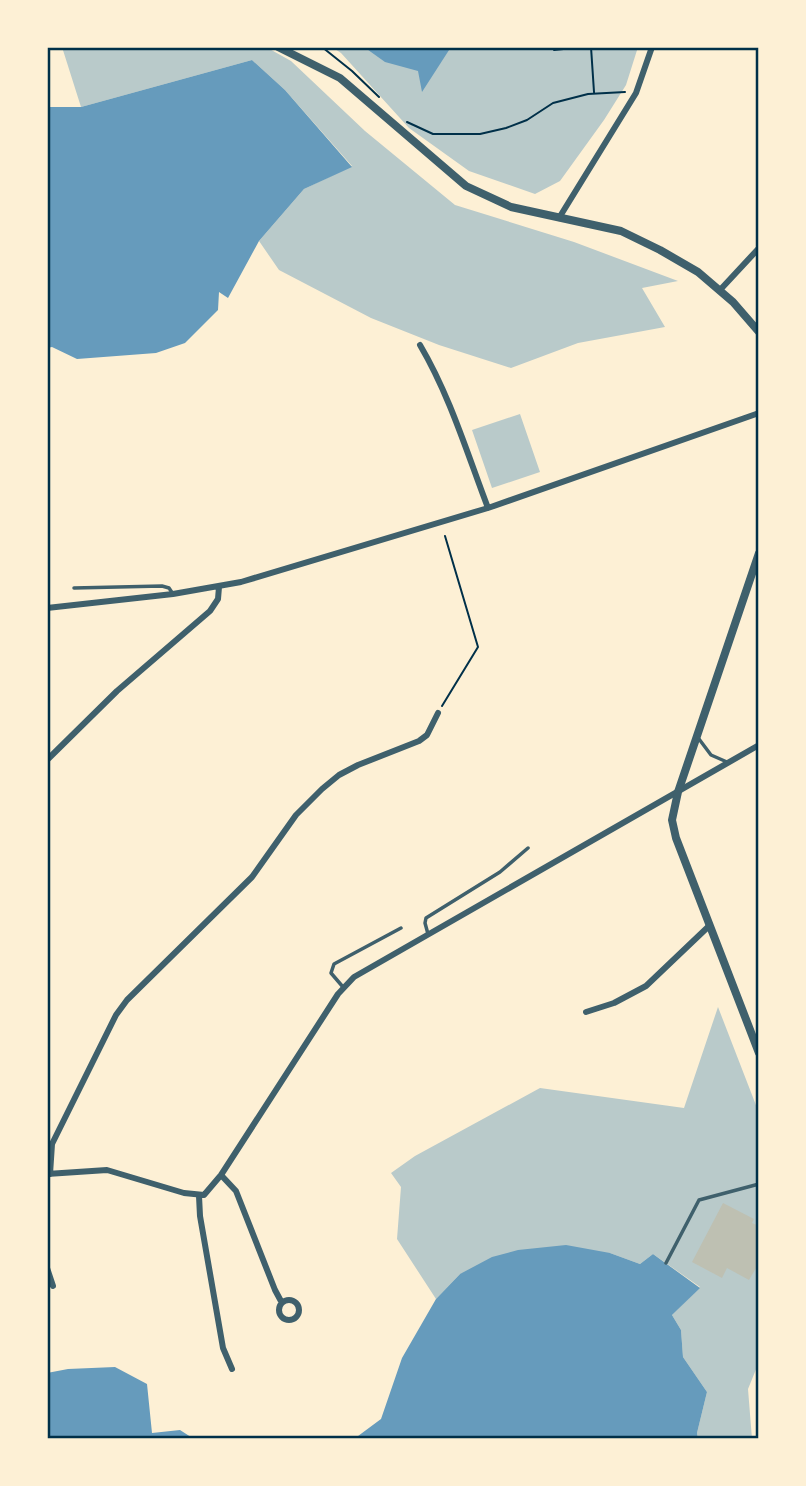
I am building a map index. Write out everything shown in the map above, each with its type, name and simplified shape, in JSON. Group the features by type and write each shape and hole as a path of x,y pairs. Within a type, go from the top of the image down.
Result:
{"street":[{"path":"278,47 340,78 466,186 511,207 621,231 698,272 733,302 759,332"},
{"path":"559,218 636,93 652,47"},
{"path":"720,290 759,248"},
{"path":"420,345 436,372 488,508"},
{"path":"47,608 219,587 488,508 759,413"},
{"path":"759,553 678,792 672,820 709,926 759,1054"},
{"path":"47,760 117,691 210,611 218,599 219,587"},
{"path":"438,713 427,735 419,741 348,770 307,802 252,877 128,1000 116,1015 52,1144 49,1174 117,1172 184,1194 199,1196 209,1191 343,988 354,977 759,746"},
{"path":"586,1012 614,1003 646,986 709,926"},
{"path":"221,1175 236,1191 282,1303"},
{"path":"199,1196 200,1216 223,1348 232,1369"},
{"path":"47,1268 53,1286"}],"lane":[{"path":"74,588 166,586 173,594"},
{"path":"697,734 707,752 729,762"},
{"path":"429,934 426,918 500,872 528,848"},
{"path":"343,988 331,973 334,964 401,928"},
{"path":"666,1263 699,1200 759,1184"}],"path":[{"path":"322,47 382,100"},
{"path":"554,47 554,50 583,47"},
{"path":"591,47 594,94"},
{"path":"406,121 433,134 480,134 527,120 553,103 594,94 631,91 636,93"},
{"path":"438,713 478,647 445,536"}],"shaded area":[{"path":"62,47 266,47 291,61 365,131 455,205 574,242 678,281 642,288 665,327 578,343 511,368 439,345 371,318 279,270 259,241 304,189 352,166 285,90 252,60 81,107"},
{"path":"332,47 638,47 626,85 604,120 560,181 535,194 469,171 409,128 341,53"},
{"path":"520,414 540,472 492,488 472,430"},
{"path":"718,1007 759,1113 759,1362 748,1389 752,1439 698,1439 697,1433 707,1392 683,1357 681,1330 672,1315 700,1287 653,1254 640,1264 610,1253 460,1274 436,1299 397,1239 401,1187 391,1173 415,1156 540,1088 684,1108"}],"water":[{"path":"364,47 451,47 422,92 418,71 385,62"},
{"path":"252,60 285,90 352,167 304,189 259,241 228,298 219,292 218,310 185,343 156,353 77,359 52,347 47,348 47,107 81,107"},
{"path":"566,1245 610,1253 640,1264 653,1254 700,1288 672,1315 681,1330 683,1357 707,1392 697,1433 698,1439 354,1439 381,1419 402,1358 436,1299 460,1274 492,1257 518,1250"},
{"path":"115,1367 147,1384 152,1433 180,1430 194,1439 47,1439 47,1373 68,1369"}],"building":[{"path":"723,1203 754,1219 752,1223 759,1226 759,1263 749,1280 727,1268 722,1278 692,1262"}]}
